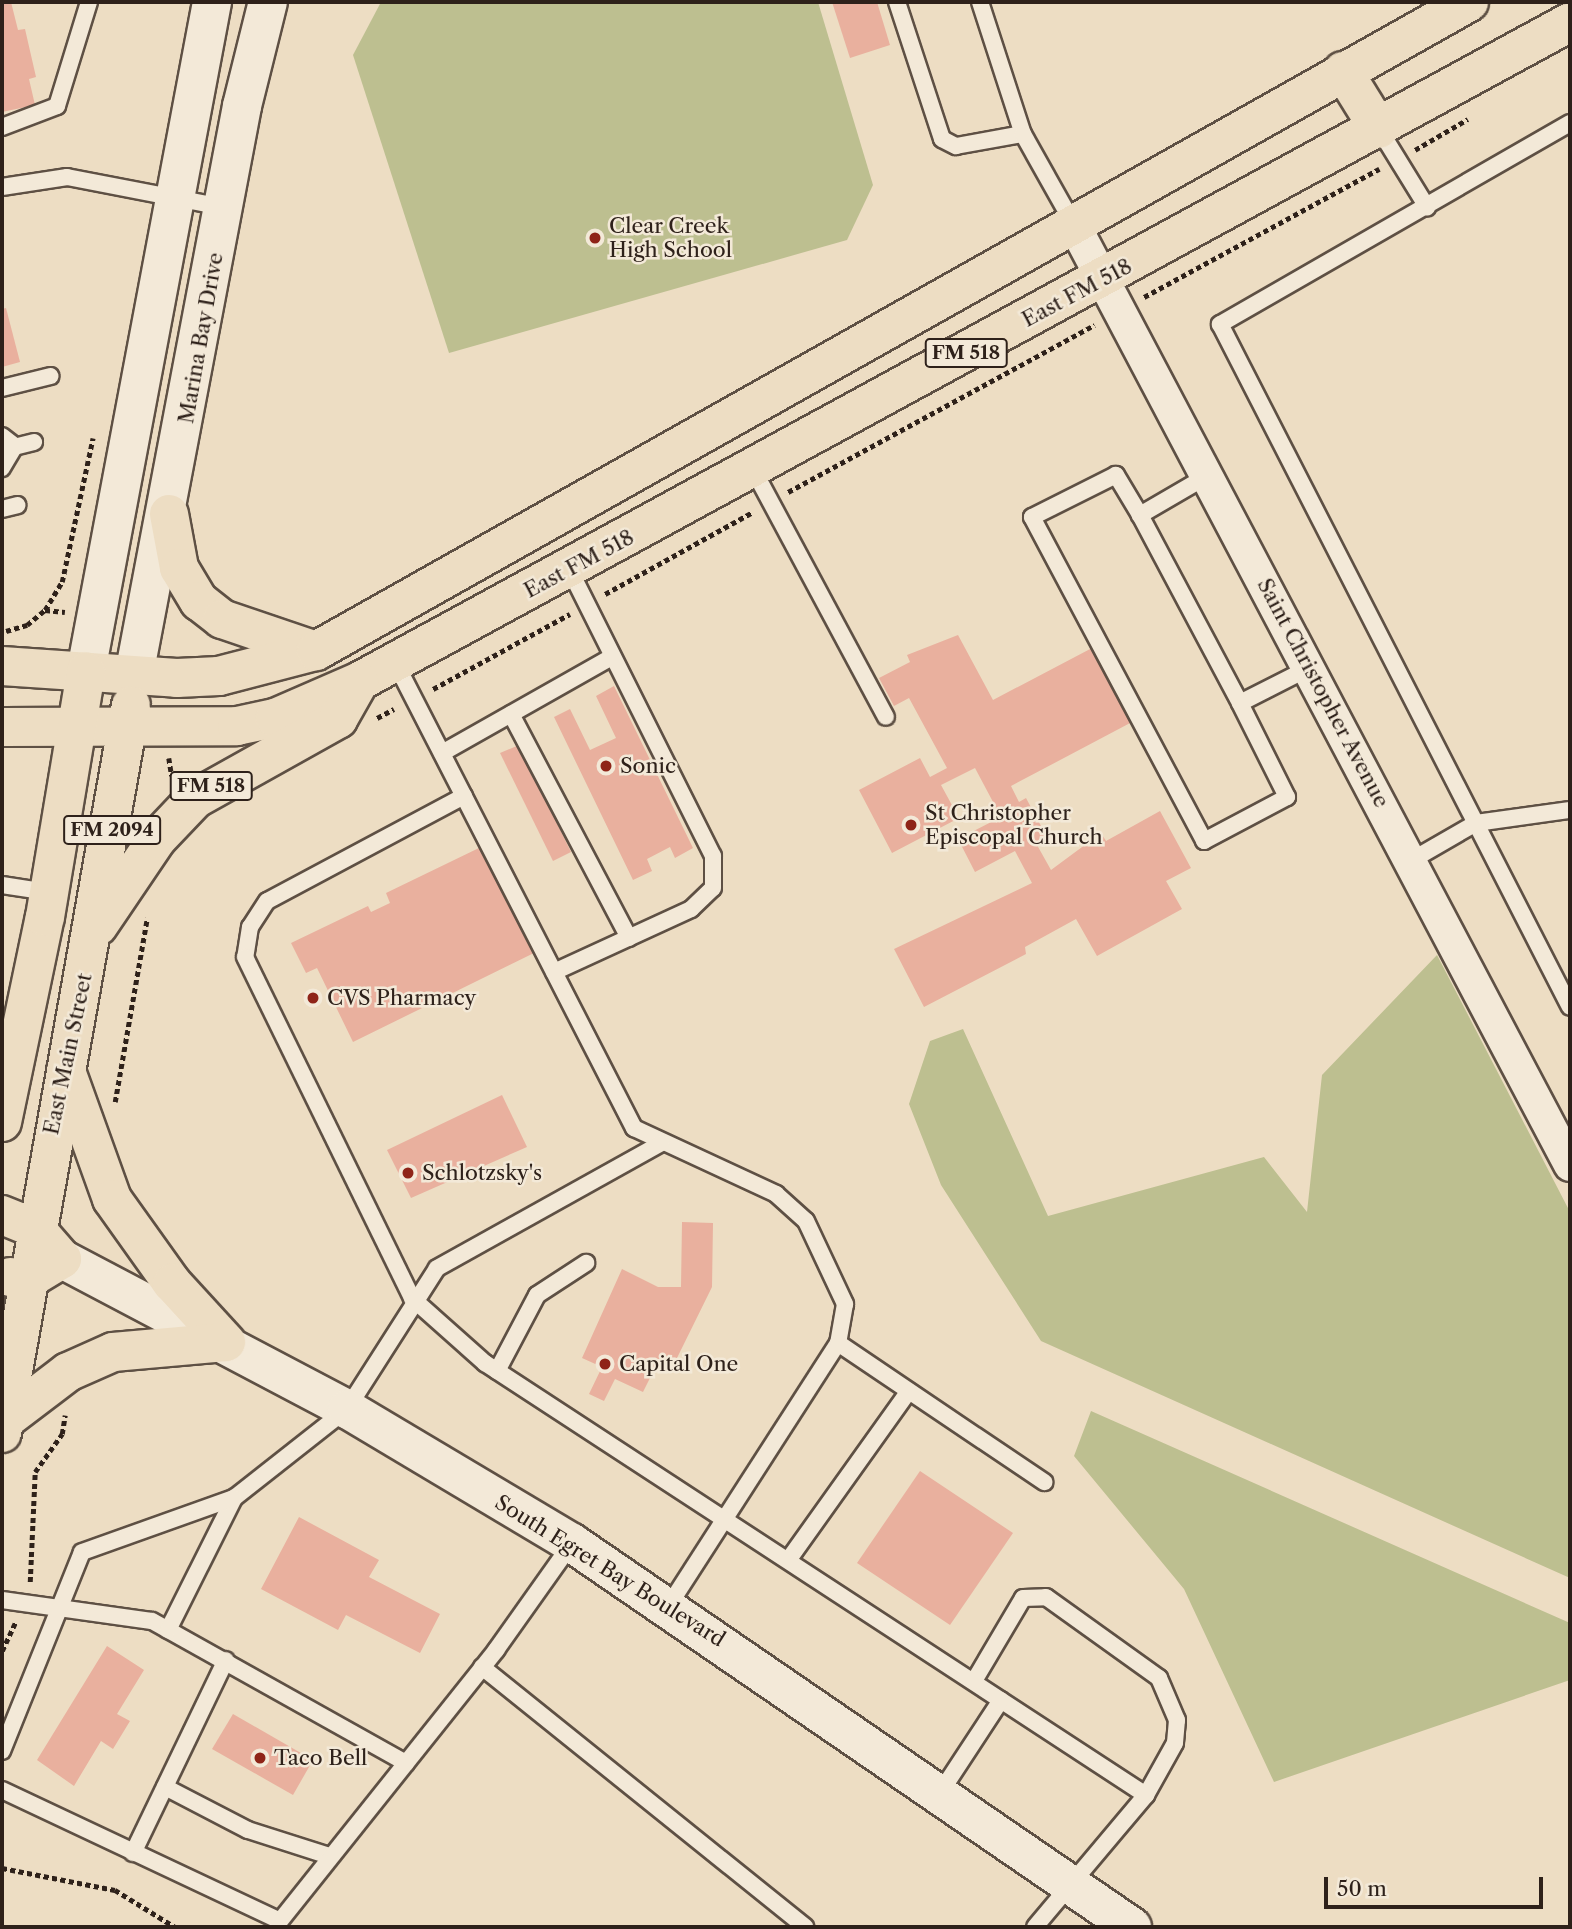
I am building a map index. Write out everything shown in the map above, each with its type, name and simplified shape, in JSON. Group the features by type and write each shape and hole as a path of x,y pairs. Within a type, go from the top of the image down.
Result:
{"main road":[{"path":"2,1122 48,892 86,671 212,2"},
{"name":"Marina Bay Drive","path":"134,675 169,514 223,207 268,2"},
{"name":"FM 518","path":"86,671 134,675 219,676 316,651 1469,2"},
{"name":"East FM 518","path":"2,727 78,726 128,729 237,726 275,718 360,681 753,469 1111,295 1389,144 1570,22"},
{"path":"1343,71 1389,144"},
{"path":"169,514 179,568 199,601 222,619 316,651"},
{"path":"2,666 86,671"},
{"name":"East Main Street","path":"4,1427 18,1222 64,1066 94,931 128,729 134,675"},
{"name":"FM 518","path":"94,931 157,839 195,799 338,719 360,681"},
{"path":"64,1066 112,1199 164,1272 226,1342"},
{"path":"15,1277 62,1259 18,1222"},
{"name":"South Egret Bay Boulevard","path":"62,1259 226,1342 347,1409 572,1543 669,1605 1132,1927"},
{"path":"4,1427 80,1365 113,1352 226,1342"}],"street":[{"name":"Saint Christopher Avenue","path":"1073,223 1412,860 1570,1165"}],"lane":[{"path":"897,2 942,139 956,146 1023,134"},
{"path":"980,2 1023,134 1073,223"},
{"path":"2,127 57,106 85,4"},
{"path":"1570,123 1427,208 1220,324 1570,1007"},
{"path":"1389,144 1427,208"},
{"path":"2,187 67,177 223,207"},
{"path":"2,388 51,376"},
{"path":"2,436 8,448 2,468"},
{"path":"8,448 34,442"},
{"path":"753,469 887,717"},
{"path":"1116,475 1140,515 1287,797 1204,841 1032,517 1116,475"},
{"path":"1140,515 1207,476"},
{"path":"554,972 691,909 713,888 713,856 569,569"},
{"path":"442,753 612,657"},
{"path":"395,663 634,1128 776,1194 806,1221 845,1304 838,1343 669,1605"},
{"path":"1240,703 1309,668"},
{"path":"510,714 629,938"},
{"path":"464,796 267,901 250,927 244,957 412,1298 497,1371 725,1517 1146,1795"},
{"path":"1412,860 1476,823 1570,810"},
{"path":"2,885 48,892"},
{"path":"2,1751 82,1552 234,1498 347,1409 412,1298 437,1268 662,1143"},
{"path":"497,1371 537,1295 586,1263"},
{"path":"838,1343 1044,1482"},
{"path":"789,1559 909,1391"},
{"path":"168,1630 234,1498"},
{"path":"2,1790 284,1924 329,1856 482,1667 572,1543"},
{"path":"974,1682 1023,1598 1046,1597 1067,1606 1159,1678 1170,1699 1175,1743 1146,1795 1035,1927"},
{"path":"2,1600 152,1621 406,1763"},
{"path":"133,1853 226,1660"},
{"path":"482,1667 805,1927"},
{"path":"940,1793 1001,1700"},
{"path":"165,1787 248,1830 329,1856"}],"path":[{"path":"366,725 772,501 1111,295 1389,144 1478,114"},
{"path":"116,1117 125,1014 153,904"},
{"path":"2,1651 25,1604 35,1472 62,1434 63,1406"},
{"path":"2,1868 114,1890 175,1927"}],"green space":[{"path":"381,2 818,2 873,185 847,240 449,353 353,55"},
{"path":"1437,955 1570,1212 1570,1578 1041,1341 941,1185 909,1104 930,1041 963,1029 1048,1216 1264,1157 1307,1212 1322,1075"},
{"path":"1091,1411 1570,1623 1570,1680 1274,1782 1184,1589 1074,1456"}],"building":[{"path":"2,2 11,2 18,30 25,29 36,77 29,79 35,105 2,112"},
{"path":"832,2 877,2 890,45 850,58"},
{"path":"6,308 20,362 2,367 2,309"},
{"name":"St Christopher Episcopal Church","path":"958,635 993,700 1092,648 1132,722 1011,786 1019,802 1026,798 1048,839 1037,845 1051,870 1101,833 1106,841 1160,811 1191,868 1166,881 1182,909 1097,956 1076,919 1025,947 1026,954 924,1007 894,949 1032,883 1015,851 975,872 958,839 1001,817 975,768 941,785 959,818 892,853 859,790 920,758 930,777 947,768 909,698 894,706 879,678 910,662 907,655"},
{"path":"614,686 693,848 675,858 670,847 647,859 652,871 633,880 554,717 570,709 590,750 616,738 596,696"},
{"path":"519,745 571,852 553,861 500,753"},
{"path":"481,847 534,953 353,1042 317,968 306,973 291,943 368,906 371,912 390,903 386,893"},
{"path":"502,1095 527,1147 411,1198 387,1150"},
{"path":"682,1222 713,1223 712,1287 677,1358 660,1358 643,1392 615,1379 604,1401 589,1394 602,1367 582,1358 622,1269 658,1287 681,1287"},
{"path":"920,1471 1013,1533 950,1625 857,1563"},
{"path":"299,1517 379,1560 369,1577 440,1614 420,1653 346,1615 338,1630 261,1589"},
{"path":"107,1646 144,1670 117,1714 130,1721 113,1749 101,1741 74,1786 37,1760"},
{"path":"233,1714 313,1760 293,1795 212,1749"}],"place":[{"name":"Clear Creek High School","path":"595,238"},
{"name":"Sonic","path":"606,766"},
{"name":"St Christopher Episcopal Church","path":"911,825"},
{"name":"CVS Pharmacy","path":"313,998"},
{"name":"Schlotzsky's","path":"408,1173"},
{"name":"Capital One","path":"605,1364"},
{"name":"Taco Bell","path":"260,1758"}]}
